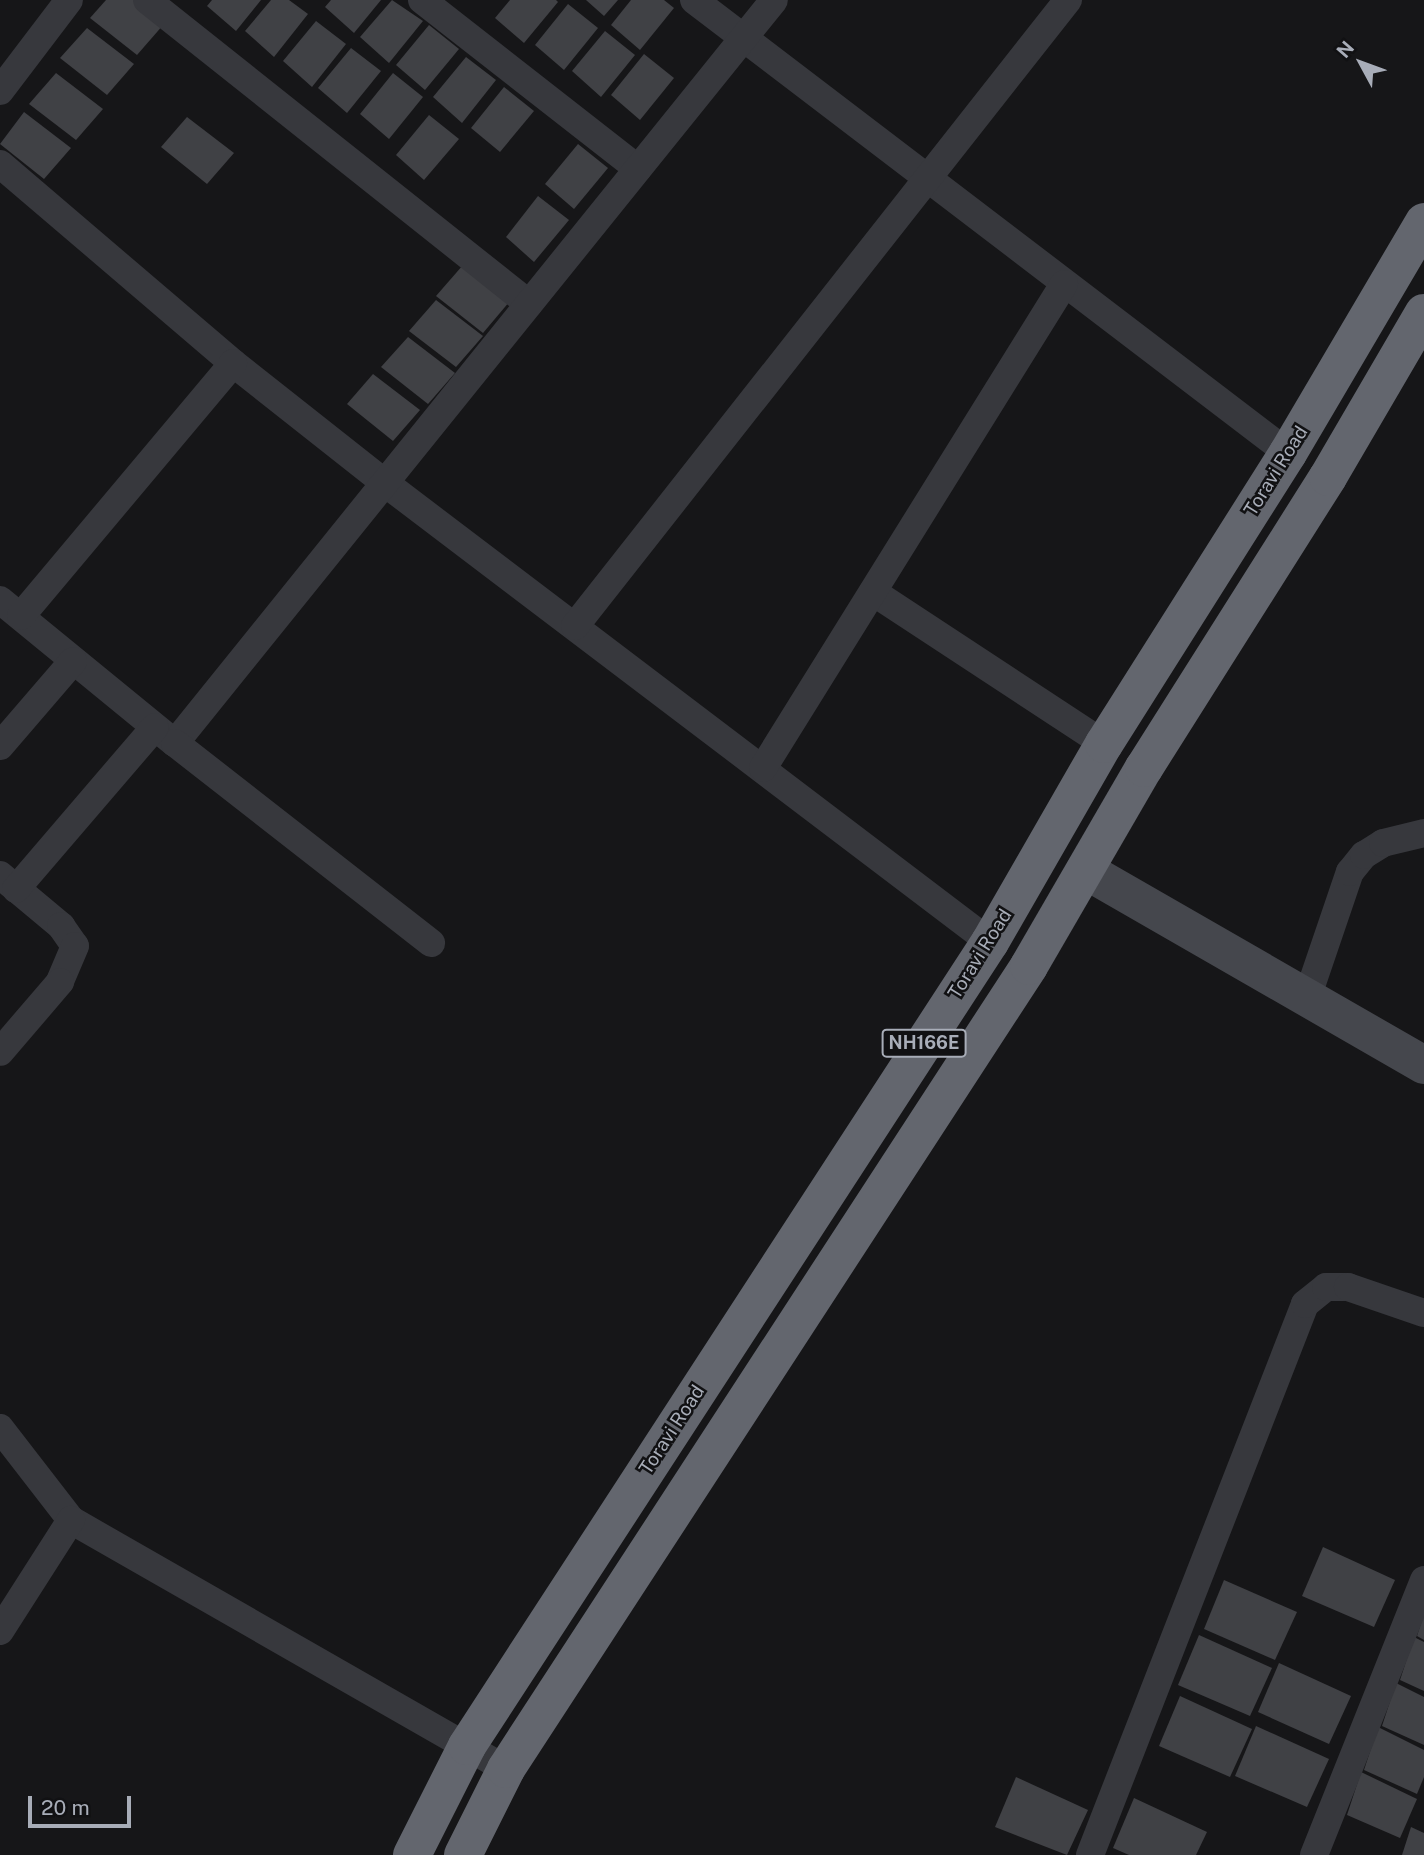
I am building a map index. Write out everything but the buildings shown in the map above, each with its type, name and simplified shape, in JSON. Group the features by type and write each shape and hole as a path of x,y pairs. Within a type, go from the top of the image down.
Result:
{"highway":[{"name":"Toravi Road","path":"412,1855 467,1746 990,942 1104,744 1288,453 1424,222"},
{"name":"NH166E","path":"463,1855 506,1769 1030,966 1085,870 1424,313"}],"street":[{"path":"0,91 69,0"},
{"path":"147,0 529,304"},
{"path":"422,0 638,169"},
{"path":"694,0 1288,453"},
{"path":"0,1052 60,982 75,946 61,926 8,882 165,735 385,483 774,0"},
{"path":"575,626 1068,0"},
{"path":"0,164 233,363 385,483 990,942"},
{"path":"763,768 1064,284"},
{"path":"233,363 10,608 165,735 431,943"},
{"path":"873,592 1104,744"},
{"path":"0,746 74,661"},
{"path":"1307,998 1350,873 1364,855 1383,844 1424,833"},
{"path":"1085,870 1424,1065"},
{"path":"1090,1855 1305,1304 1326,1287 1348,1287 1424,1313"},
{"path":"0,1429 71,1520 506,1769"},
{"path":"0,1631 71,1520"},
{"path":"1314,1855 1424,1580"}]}
